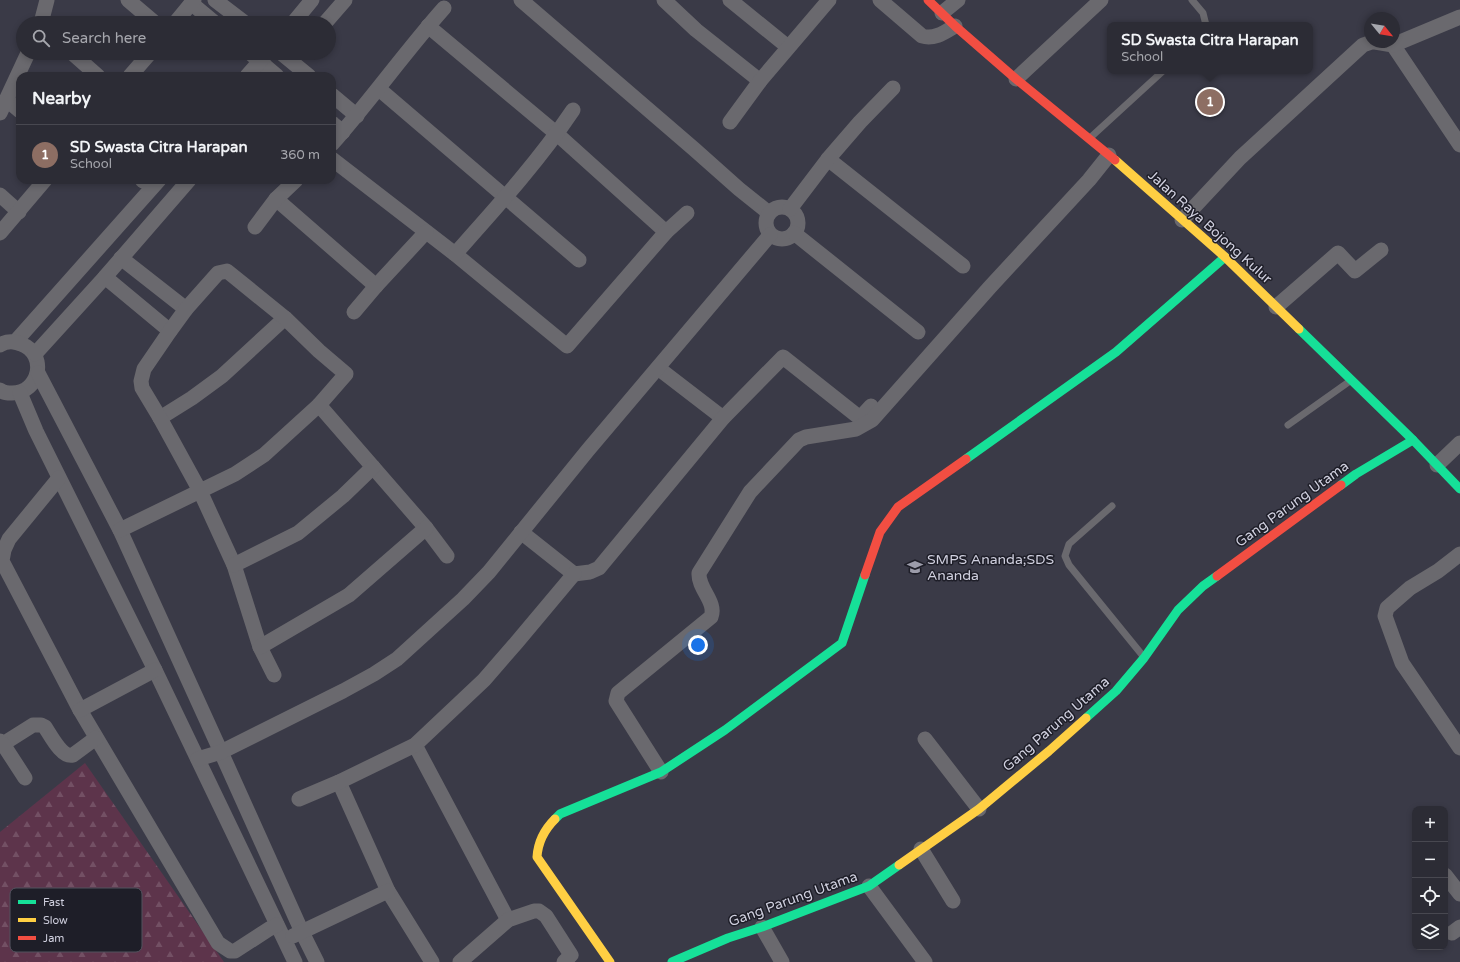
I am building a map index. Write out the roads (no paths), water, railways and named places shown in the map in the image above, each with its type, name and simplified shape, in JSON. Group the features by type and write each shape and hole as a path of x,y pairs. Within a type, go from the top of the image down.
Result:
{"street":[{"path":"43,16 47,0"},
{"path":"128,0 147,16"},
{"path":"215,0 235,16"},
{"path":"299,16 312,0"},
{"path":"331,16 345,0"},
{"path":"521,0 739,189 769,213"},
{"path":"664,0 696,30 760,82"},
{"path":"730,0 788,48"},
{"path":"730,122 760,82 829,0"},
{"path":"880,0 922,36 928,38 945,32 954,26"},
{"name":"Jalan Raya Bojong Kulur","path":"928,0 954,26 1109,155 1225,257 1460,489"},
{"path":"942,13 958,0"},
{"path":"1016,78 1101,0"},
{"path":"181,16 192,2 207,16"},
{"path":"337,127 357,116 444,8"},
{"path":"1400,42 1460,16"},
{"path":"428,26 557,134 666,232"},
{"path":"1182,220 1240,158 1364,46"},
{"path":"1395,48 1460,144"},
{"path":"19,72 25,60"},
{"path":"80,60 93,72"},
{"path":"133,72 144,60"},
{"path":"249,72 257,60"},
{"path":"263,60 275,72"},
{"path":"281,72 289,60"},
{"path":"295,60 305,72"},
{"path":"16,78 3,106 16,110"},
{"path":"790,209 828,159 860,122 893,88"},
{"path":"379,89 579,260"},
{"path":"336,98 357,116"},
{"path":"455,254 557,134 573,110"},
{"path":"661,772 616,701 616,698 618,693 711,617 712,608 700,581 699,573 750,492 799,440 806,437 856,429 872,420 990,287 1089,180 1109,155"},
{"path":"828,159 963,266"},
{"path":"336,163 455,254 567,346 666,232 687,213"},
{"path":"0,233 42,184"},
{"path":"15,342 155,184"},
{"path":"34,354 105,277 186,184"},
{"path":"255,227 276,199 292,184"},
{"path":"0,195 19,212"},
{"path":"276,199 376,286"},
{"path":"779,207 790,209 798,220 794,233 789,237 782,239 776,238 770,234 766,228 766,220 769,213 773,209 779,207"},
{"path":"354,312 426,232"},
{"path":"794,233 918,332"},
{"path":"198,759 222,752 374,674 397,659 463,599 489,572 770,234"},
{"path":"1276,307 1338,253 1355,271 1380,250"},
{"path":"610,962 537,857 538,846 548,825 560,814 661,772 725,730 842,643 880,532 898,507 1116,352 1225,257"},
{"path":"121,258 186,309"},
{"path":"120,530 200,491 235,474 264,455 319,405 346,374 319,351 285,318 227,271 218,273 186,309 144,369 141,381 142,388 200,491 234,565 260,646 274,675"},
{"path":"105,277 170,331"},
{"path":"160,418 192,398 222,376 285,318"},
{"path":"0,345 3,343 15,342 26,346 34,354 38,363 38,373 120,530 222,752 302,932 317,962"},
{"path":"299,799 339,782 415,745 484,680 518,642 574,574 590,572 599,568 723,418 783,357 860,418 895,378"},
{"path":"658,368 723,418"},
{"path":"0,390 4,393 20,393 31,386 38,373"},
{"path":"20,393 36,431 155,670 295,962"},
{"path":"319,405 426,528 447,556"},
{"name":"Gang Parung Utama","path":"672,962 728,938 762,927 869,886 979,809 1116,691 1144,658 1178,610 1202,586 1356,474 1412,440"},
{"path":"1437,465 1460,443"},
{"path":"234,565 298,533 343,496 373,467"},
{"path":"59,478 9,539 4,550 2,561 80,710 218,943 230,951 235,951 277,925"},
{"path":"260,646 350,595 426,528"},
{"path":"521,532 574,574"},
{"path":"1460,554 1438,571 1410,588 1387,608 1385,616 1402,664 1460,748"},
{"path":"80,710 155,670"},
{"path":"25,778 2,743 36,724 45,728 66,755 73,755 96,738"},
{"path":"925,739 979,809"},
{"path":"415,745 508,920"},
{"path":"339,782 388,891 432,962"},
{"path":"921,849 953,901"},
{"path":"1447,878 1460,894"},
{"path":"869,886 925,962"},
{"path":"284,940 388,891"},
{"path":"460,962 508,920 534,911 539,911 546,916 571,955 564,962"},
{"path":"762,927 782,962"}],"lane":[{"path":"1192,0 1203,13 1205,22"},
{"path":"1090,139 1160,74"},
{"path":"1288,425 1351,380"},
{"path":"1112,506 1069,544 1065,556 1069,565 1144,658"}],"place":[{"name":"SD Swasta Citra Harapan","path":"1210,102"},
{"name":"SMPS Ananda;SDS Ananda","path":"915,567"}]}
